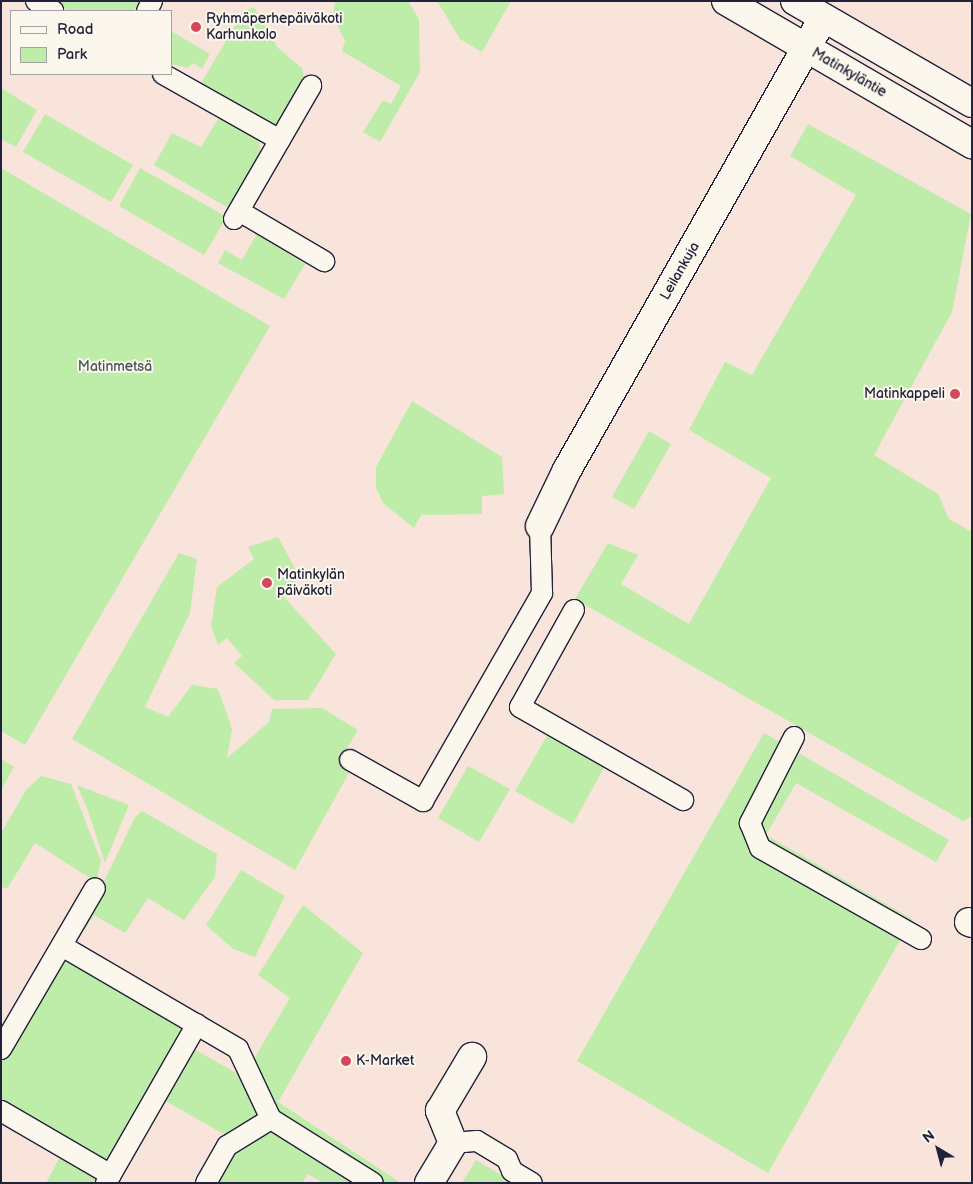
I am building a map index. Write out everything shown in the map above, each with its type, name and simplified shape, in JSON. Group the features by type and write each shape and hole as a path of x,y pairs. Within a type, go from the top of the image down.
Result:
{"street":[{"name":"Matinkyläntie","path":"726,1 972,144"},
{"path":"795,1 972,103"},
{"name":"Leilankuja","path":"540,526 567,470 823,18"},
{"path":"429,1183 453,1143 440,1111 472,1056"}],"lane":[{"path":"36,1 52,10"},
{"path":"165,75 280,140"},
{"path":"311,86 236,215 324,261"},
{"path":"350,760 423,801 542,592 540,526"},
{"path":"574,610 520,707 683,800"},
{"path":"794,736 750,823 760,848 921,938"},
{"path":"1,1049 95,888"},
{"path":"62,946 238,1049 271,1119 373,1183"},
{"path":"1,1111 109,1179 198,1024"},
{"path":"206,1183 227,1146 271,1119"},
{"path":"453,1143 477,1141 507,1159 512,1171 532,1183"}],"green space":[{"path":"53,1 140,1 135,10 68,10"},
{"path":"335,1 408,1 419,19 420,72 380,142 363,132 383,100 391,104 401,86 342,51 345,41 333,17"},
{"path":"437,1 511,1 482,52 460,39"},
{"path":"254,7 278,48 302,68 304,78 275,132 198,88 244,11"},
{"path":"172,32 210,54 202,69 193,63 188,68 172,64"},
{"path":"1,88 37,110 16,147 1,139"},
{"path":"45,114 133,165 111,202 23,152"},
{"path":"220,116 259,137 261,157 232,210 154,165 172,133 201,147"},
{"path":"808,124 971,214 952,312 874,455 938,494 949,519 972,532 972,816 963,821 575,599 608,543 638,555 621,584 689,624 771,478 689,430 725,362 752,375 856,195 790,156"},
{"name":"Matinmetsä","path":"1,168 270,326 25,745 1,731"},
{"path":"140,168 227,217 204,255 119,206"},
{"path":"257,234 305,264 284,299 218,263 225,250 242,260"},
{"path":"412,401 502,457 504,494 482,496 482,514 421,515 414,528 383,503 376,488 376,467"},
{"path":"649,431 671,444 634,509 612,497"},
{"path":"278,537 300,578 281,594 336,654 308,700 274,700 234,663 242,656 227,638 218,645 211,626 217,587 254,559 248,547"},
{"path":"179,553 197,559 190,613 145,707 168,717 192,685 218,689 232,729 227,758 269,722 272,709 322,708 358,730 338,763 350,771 295,870 72,739"},
{"path":"764,733 949,840 936,862 796,783 766,835 912,919 768,1173 577,1061"},
{"path":"548,734 605,766 573,824 515,791"},
{"path":"1,759 14,767 1,790"},
{"path":"468,766 510,789 479,842 438,818"},
{"path":"41,776 71,784 101,861 96,882 35,843 7,889 1,886 1,833 26,790"},
{"path":"77,785 129,805 105,863 88,811"},
{"path":"142,811 217,854 215,877 184,920 148,898 125,933 94,915 84,931 81,929 135,817"},
{"path":"241,870 285,896 255,957 233,949 206,925"},
{"path":"303,905 363,953 278,1102 401,1183 323,1183 308,1174 302,1183 212,1183 236,1141 162,1099 192,1048 243,1077 290,998 258,975"},
{"path":"60,956 187,1029 107,1169 1,1108 1,1054"},
{"path":"61,1155 97,1176 93,1183 46,1183"},
{"path":"476,1160 515,1183 462,1183"}],"place":[{"name":"Ryhmäperhepäiväkoti Karhunkolo","path":"196,27"},
{"name":"Matinkappeli","path":"955,394"},
{"name":"Matinkylän päiväkoti","path":"267,583"},
{"name":"K-Market","path":"346,1061"}]}
